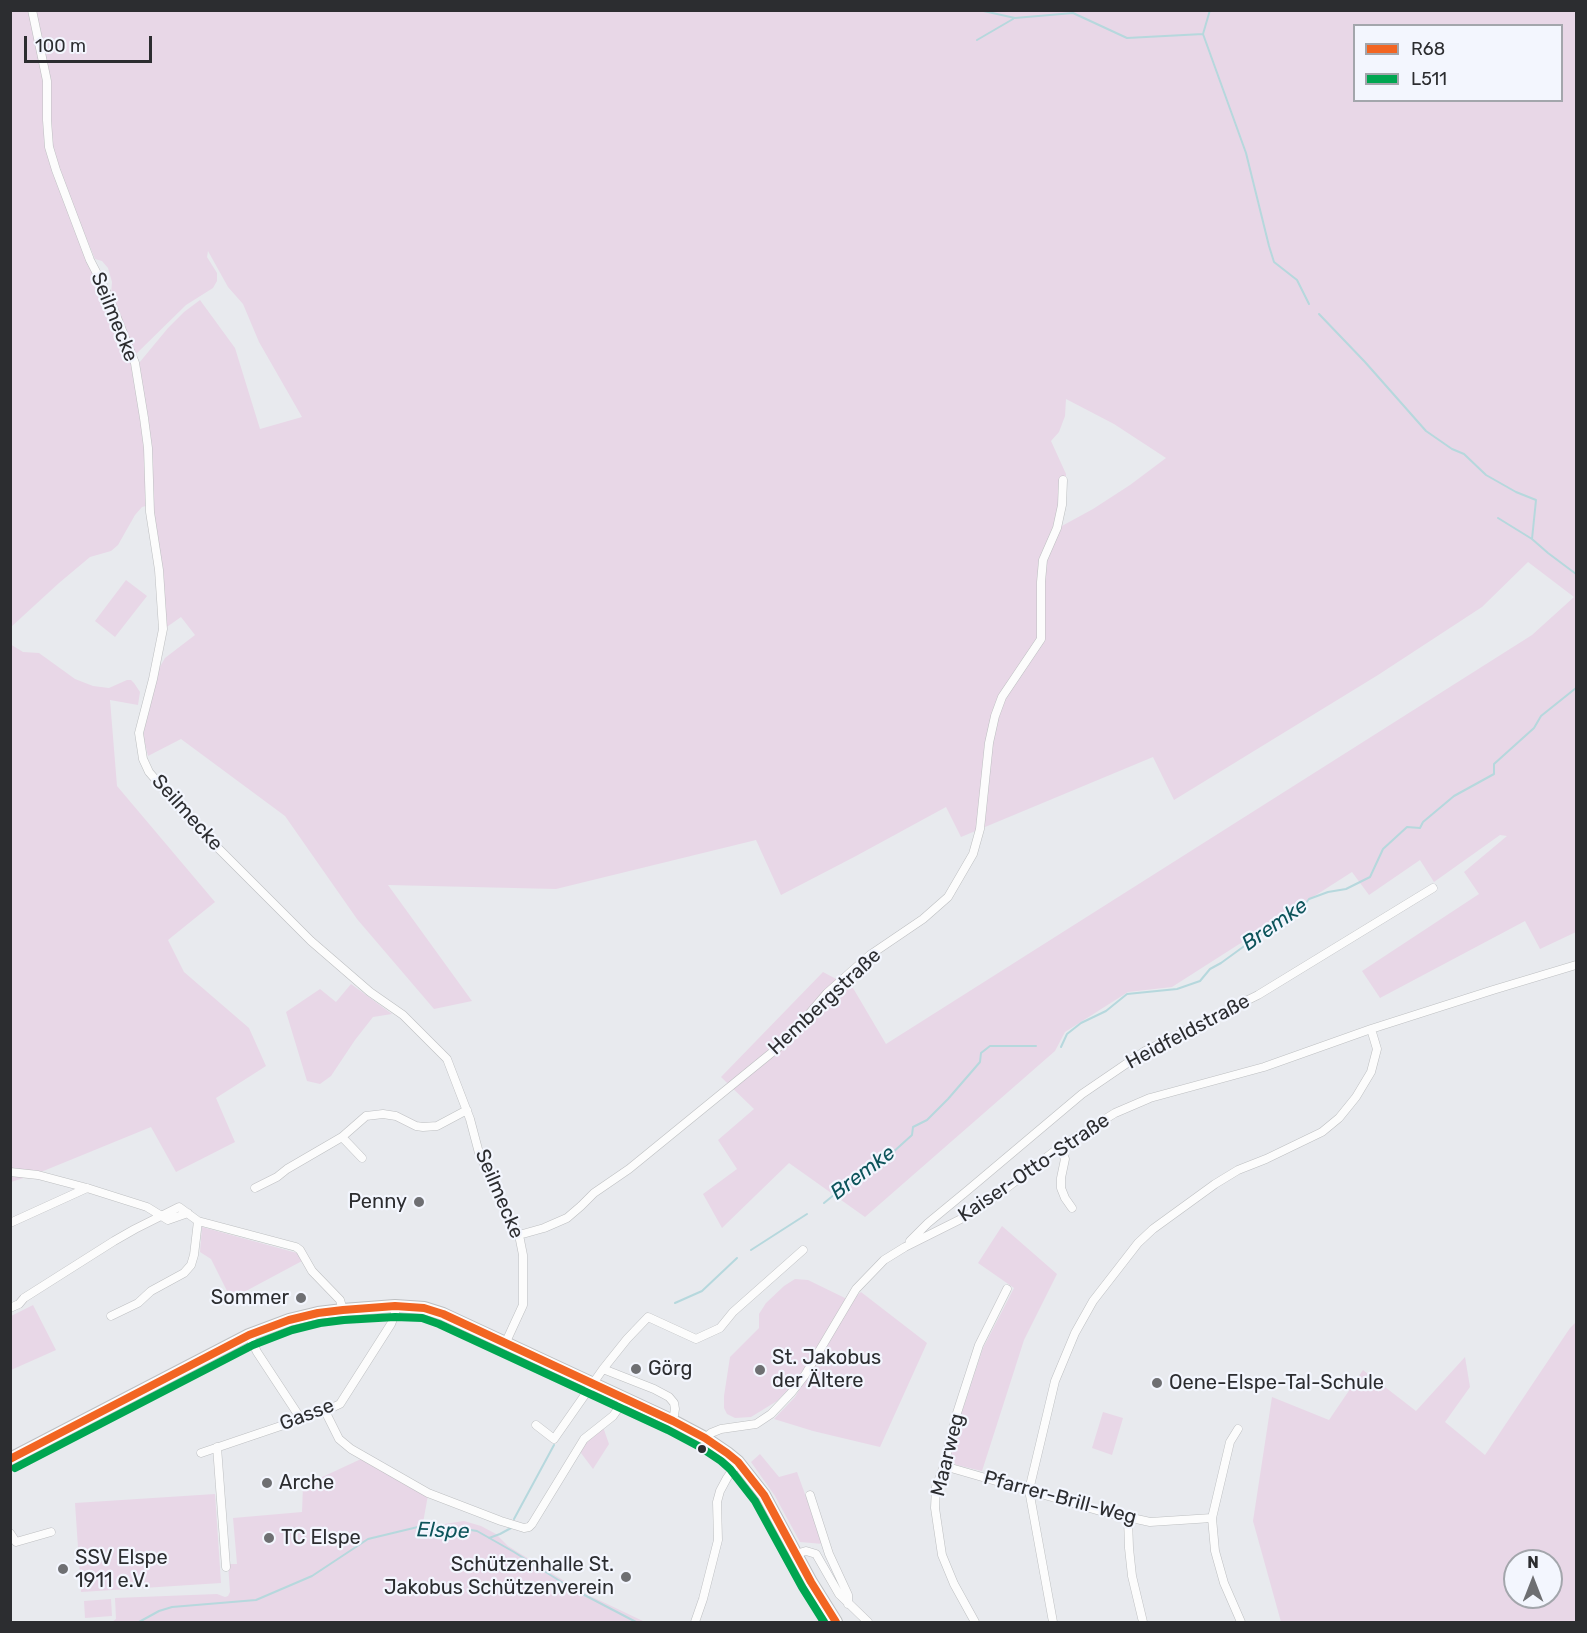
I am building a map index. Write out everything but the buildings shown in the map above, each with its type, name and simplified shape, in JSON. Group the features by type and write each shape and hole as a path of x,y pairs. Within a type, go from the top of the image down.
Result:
{"main road":[{"path":"10,1459 249,1335 289,1320 344,1310 395,1306 424,1308 442,1314 673,1421 728,1453 764,1495 836,1623"}],"street":[{"name":"Seilmecke","path":"32,10 47,81 46,120 49,147 90,260 108,295 135,363 144,418 148,448 150,512 159,570 163,629 139,733 143,759 149,772 202,833 311,941 370,992 403,1015 447,1059 467,1110 479,1153 519,1235 523,1255 523,1305 505,1344"},
{"name":"Hembergstraße","path":"519,1235 567,1218 594,1193 629,1169 786,1041 828,993 870,955 923,919 948,897 973,854 980,829 989,743 995,716 1002,697 1041,639 1043,560 1057,528 1062,505 1063,480"},
{"name":"Heidfeldstraße","path":"905,1246 936,1217 1082,1094 1145,1051 1258,995 1433,888"},
{"name":"Kaiser-Otto-Straße","path":"705,1438 721,1429 756,1424 771,1414 805,1375 860,1285 884,1260 905,1246 963,1218 987,1203 1060,1147 1115,1113 1150,1098 1264,1067 1371,1029 1576,965"},
{"path":"1053,1623 1029,1490 1054,1381 1075,1333 1093,1301 1138,1243 1152,1229 1238,1170 1322,1132 1339,1118 1356,1097 1371,1072 1377,1049 1371,1029"},
{"path":"255,1188 342,1137 366,1116 374,1114 396,1116 423,1127 437,1125 467,1110"},
{"path":"342,1137 362,1158"},
{"path":"1060,1147 1065,1160 1060,1178 1061,1188 1072,1208"},
{"path":"10,1172 38,1175 87,1188 147,1208 161,1216"},
{"path":"10,1222 87,1188"},
{"path":"10,1308 20,1304 24,1298 114,1241 179,1208 198,1221 296,1247 312,1271 340,1300 344,1310"},
{"path":"111,1316 138,1303 151,1291 184,1273 191,1265 194,1255 198,1221"},
{"path":"536,1425 554,1439 603,1369 648,1317 696,1339 720,1328 733,1312 803,1250"},
{"name":"Maarweg","path":"975,1623 954,1584 942,1555 935,1509 936,1486 944,1466 975,1354 1007,1289"},
{"name":"Gasse","path":"201,1453 337,1407 344,1400 391,1324 395,1306"},
{"path":"249,1335 262,1360 301,1419"},
{"path":"603,1369 669,1397 674,1403 673,1421"},
{"path":"325,1411 339,1439 351,1449 428,1492 501,1521 519,1527 529,1527 580,1444 614,1416 625,1399"},
{"path":"1238,1429 1230,1442 1212,1518 1218,1562 1241,1623"},
{"path":"217,1447 226,1567"},
{"path":"694,1623 703,1599 718,1540 717,1502 727,1478 738,1462"},
{"name":"Pfarrer-Brill-Weg","path":"944,1466 1128,1518 1150,1522 1212,1518"},
{"path":"810,1495 829,1554 848,1595 849,1604"},
{"path":"1128,1518 1132,1576 1143,1623"},
{"path":"10,1533 16,1542 51,1532"},
{"path":"796,1554 806,1551 816,1554 839,1594 868,1623"}],"shaded area":[{"path":"10,11 1576,11 1576,932 1540,949 1525,921 1380,998 1362,971 1479,894 1464,872 1507,836 1500,835 1434,882 1420,860 1369,895 1352,872 1172,987 1128,992 1065,1032 1055,1051 865,1217 789,1163 722,1228 703,1194 737,1169 718,1140 754,1109 721,1077 823,972 853,988 886,1044 1532,635 1574,597 1528,562 1482,607 1378,675 1174,800 1153,757 961,837 946,807 781,895 756,840 556,889 388,885 472,1001 434,1009 357,919 285,816 181,739 148,756 143,735 158,670 165,658 195,635 181,617 164,629 146,506 135,515 118,545 111,551 90,557 11,627","holes":["66,190 95,259 102,261 108,268 112,282 111,295 134,356 186,305 213,288 217,281 217,273 207,257 208,251 228,287 243,304 259,342 302,417 260,429 235,348 200,300 168,328 139,363 134,364","1066,399 1114,424 1166,458 1130,485 1060,527 1066,494 1066,474 1051,441 1059,432 1065,416"]},
{"path":"126,580 147,596 115,637 95,621"},
{"path":"10,644 23,652 39,653 75,679 93,686 109,688 127,680 134,683 140,692 138,705 110,700 117,786 215,902 168,940 184,972 249,1028 266,1066 216,1098 235,1142 176,1172 151,1127 11,1182"},
{"path":"351,984 392,1014 373,1017 331,1076 320,1084 307,1081 286,1012 320,989 336,1002"},
{"path":"1002,1226 1057,1274 1024,1340 982,1471 956,1465 950,1456 983,1348 1014,1288 978,1263"},
{"path":"202,1227 297,1253 302,1261 231,1299 211,1259 200,1252"},
{"path":"795,1279 808,1280 847,1299 800,1377 777,1401 751,1417 735,1418 727,1414 724,1408 730,1357 759,1328 759,1314 766,1303"},
{"path":"861,1292 927,1343 880,1447 774,1419 795,1397 854,1298"},
{"path":"33,1305 56,1350 11,1370 11,1316"},
{"path":"1576,1322 1576,1622 1281,1622 1253,1521 1272,1397 1329,1420 1363,1370 1416,1411 1465,1357 1470,1387 1445,1422 1485,1455"},
{"path":"1103,1412 1123,1418 1112,1455 1092,1448"},
{"path":"603,1427 609,1444 593,1469 578,1449"},
{"path":"760,1454 779,1477 797,1472 823,1544 800,1542 775,1496 751,1462"},
{"path":"361,1459 428,1495 423,1523 438,1525 464,1521 481,1526 496,1534 508,1546 582,1592 645,1622 112,1622 116,1619 115,1598 217,1594 228,1596 230,1592 228,1564 237,1564 233,1518 302,1512 303,1486"},
{"path":"215,1494 221,1583 81,1592 75,1503"},
{"path":"111,1599 112,1616 85,1618 84,1601"}],"waterway":[{"path":"979,10 1015,18 1073,13 1127,38 1203,34"},
{"path":"1210,10 1203,34 1246,153 1274,262 1297,280 1309,304"},
{"path":"977,40 1013,19"},
{"path":"1319,314 1426,431 1452,449 1464,454 1486,475 1536,500 1532,539 1576,574"},
{"path":"1498,518 1532,539"},
{"name":"Bremke","path":"1061,1047 1067,1034 1081,1023 1106,1011 1127,994 1177,989 1200,981 1210,969 1302,908 1309,899 1328,892 1346,889 1370,877 1383,849 1407,827 1420,828 1423,822 1454,796 1494,774 1494,764 1534,728 1541,716 1576,688"},
{"name":"Bremke","path":"824,1203 840,1190 870,1173 912,1135 913,1127 927,1120 948,1099 980,1062 981,1053 990,1046 1036,1046"},
{"name":"Bremke","path":"751,1250 807,1214"},
{"name":"Bremke","path":"675,1303 702,1291 737,1258"},
{"name":"Bremke","path":"514,1519 554,1445"},
{"name":"Elspe","path":"139,1622 172,1607 256,1600 312,1576 368,1539 422,1526 445,1526 477,1531 571,1588 636,1622"},
{"name":"Bremke","path":"489,1538 511,1528"}],"transit line":[{"name":"R68","path":"10,1459 249,1335 289,1320 343,1310 395,1306 424,1308 443,1314 673,1421 727,1453 738,1462 764,1495 811,1582 836,1622"},
{"name":"L511","path":"15,1468 253,1345 292,1330 344,1320 422,1318 668,1430 721,1461 755,1501 824,1622"}],"place":[{"name":"Penny","path":"419,1202"},
{"name":"Sommer","path":"301,1298"},
{"name":"Görg","path":"636,1369"},
{"name":"St. Jakobus der Ältere","path":"760,1370"},
{"name":"Oene-Elspe-Tal-Schule","path":"1157,1383"},
{"name":"Arche","path":"267,1483"},
{"name":"TC Elspe","path":"269,1538"},
{"name":"SSV Elspe 1911 e.V.","path":"63,1569"},
{"name":"Schützenhalle St. Jakobus Schützenverein","path":"626,1577"}]}
